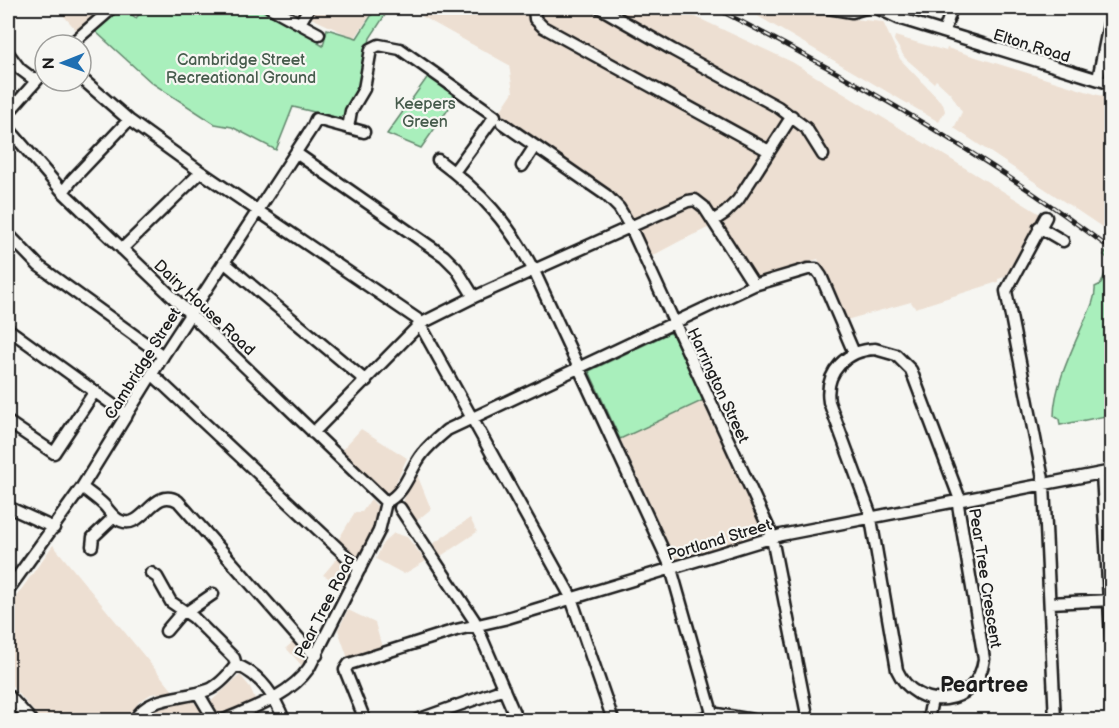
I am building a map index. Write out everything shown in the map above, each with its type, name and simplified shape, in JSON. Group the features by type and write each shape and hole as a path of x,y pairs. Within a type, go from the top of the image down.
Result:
{"street":[{"path":"272,8 319,34"},
{"path":"300,23 309,8"},
{"path":"534,8 535,19 543,27 769,151"},
{"path":"600,8 792,116 807,130 823,155"},
{"path":"828,8 852,12 865,8"},
{"name":"Elton Road","path":"877,8 897,18 1112,84"},
{"path":"944,32 952,8"},
{"path":"1098,79 1112,9"},
{"path":"84,33 108,12"},
{"name":"Harrington Street","path":"348,128 351,111 364,89 371,49 379,45 400,49 606,195 620,208 772,538 808,720"},
{"path":"8,53 20,69 33,79"},
{"path":"8,113 33,84"},
{"path":"93,88 129,120 201,172 417,319 571,598 613,720"},
{"path":"713,221 735,204 792,116"},
{"name":"Cambridge Street","path":"8,590 82,487 163,356 316,119 348,128"},
{"path":"454,172 496,119"},
{"path":"63,192 129,120"},
{"name":"Dairy House Road","path":"8,128 63,192 191,313 413,530 477,626 517,720"},
{"path":"348,128 364,132"},
{"path":"522,166 535,146"},
{"path":"296,153 444,256 456,268 474,297"},
{"path":"438,160 473,188 502,218 520,243 534,271 625,464 671,569 713,717"},
{"path":"122,249 201,172"},
{"path":"314,433 420,324 474,297 693,200 701,203 754,285"},
{"path":"1046,218 1039,227 1006,291 1044,484 1055,720"},
{"path":"1039,227 1063,241"},
{"path":"8,234 39,266 163,356"},
{"path":"225,263 366,381"},
{"name":"Pear Tree Road","path":"224,720 274,698 302,679 317,655 379,531 422,453 447,430 754,285 808,268 816,269 821,276 854,353"},
{"path":"8,330 127,415"},
{"name":"Pear Tree Crescent","path":"854,353 868,350 886,351 898,357 911,370 959,497 984,648 984,663 976,681 966,691 946,699 932,699"},
{"path":"854,353 843,360 837,368 830,384 829,398 871,518 897,670 910,689 932,699 928,720"},
{"path":"152,374 360,569"},
{"path":"8,422 54,453 95,391"},
{"path":"1107,472 1112,656"},
{"name":"Portland Street","path":"365,720 345,670 349,664 772,538 1107,472"},
{"path":"82,487 120,521 131,522 162,498 178,501 310,651 317,655"},
{"path":"8,507 54,528"},
{"path":"92,546 93,537 114,517"},
{"path":"151,573 157,577 167,598 234,658 236,665"},
{"path":"166,631 185,612 213,594"},
{"path":"1050,603 1110,600"},
{"path":"135,720 141,711 152,704 198,693 216,685 236,665"},
{"path":"236,665 252,672 274,698 284,720"},
{"path":"417,720 504,689"},
{"path":"198,693 214,720"},
{"path":"8,695 31,720"},
{"path":"694,720 727,714 753,720"}],"shaded area":[{"path":"57,8 105,8 77,31"},
{"path":"289,8 375,8 355,38"},
{"path":"407,8 677,8 792,62 1040,214 1005,277 998,279 998,282 915,308 911,302 846,320 818,259 760,278 756,277 721,222 650,257 631,215 619,199 499,113 513,92 509,65"},
{"path":"760,8 813,8 835,17 883,22 900,59 943,104 945,111 939,122 756,15"},
{"path":"895,36 946,51 947,48 1111,99 1111,233 954,128 962,112 951,94 936,80 934,83 905,58 894,40"},
{"path":"704,400 764,531 762,536 679,561 675,559 620,439"},
{"path":"361,429 407,458 390,492 379,488 341,451"},
{"path":"416,472 431,509 414,523 404,507 404,499"},
{"path":"371,499 378,507 379,514 375,528 357,560 337,542 355,512 362,512"},
{"path":"470,518 477,532 438,558 430,546"},
{"path":"394,533 407,537 426,561 404,574 376,559 383,543"},
{"path":"53,545 173,691 151,694 139,702 130,714 130,720 41,720 8,681 8,608"},
{"path":"339,556 353,570 344,586 323,575"},
{"path":"348,610 375,623 382,647 365,655 351,667 338,630"},
{"path":"294,641 309,659 304,668 286,648"},
{"path":"240,675 250,687 256,701 219,715 209,703"},
{"path":"191,699 208,718 207,720 142,720 151,712"}],"green space":[{"name":"Cambridge Street Recreational Ground","path":"120,8 136,18 145,8 257,8 320,40 318,43 323,46 327,29 357,38 376,8 389,9 370,38 360,88 344,115 339,118 293,107 276,150 232,127 215,124 152,83 95,31"},
{"name":"Keepers Green","path":"429,75 459,94 421,148 387,134"},
{"path":"1105,252 1112,256 1111,415 1060,425 1059,419 1054,416 1060,380 1092,305 1095,287 1101,284 1110,261 1104,255"},
{"path":"669,333 672,334 704,400 620,439 589,371"}],"railway":[{"path":"715,8 818,62 919,120 1017,182 1112,250"}],"district":[{"name":"Peartree","path":"984,684"}]}
